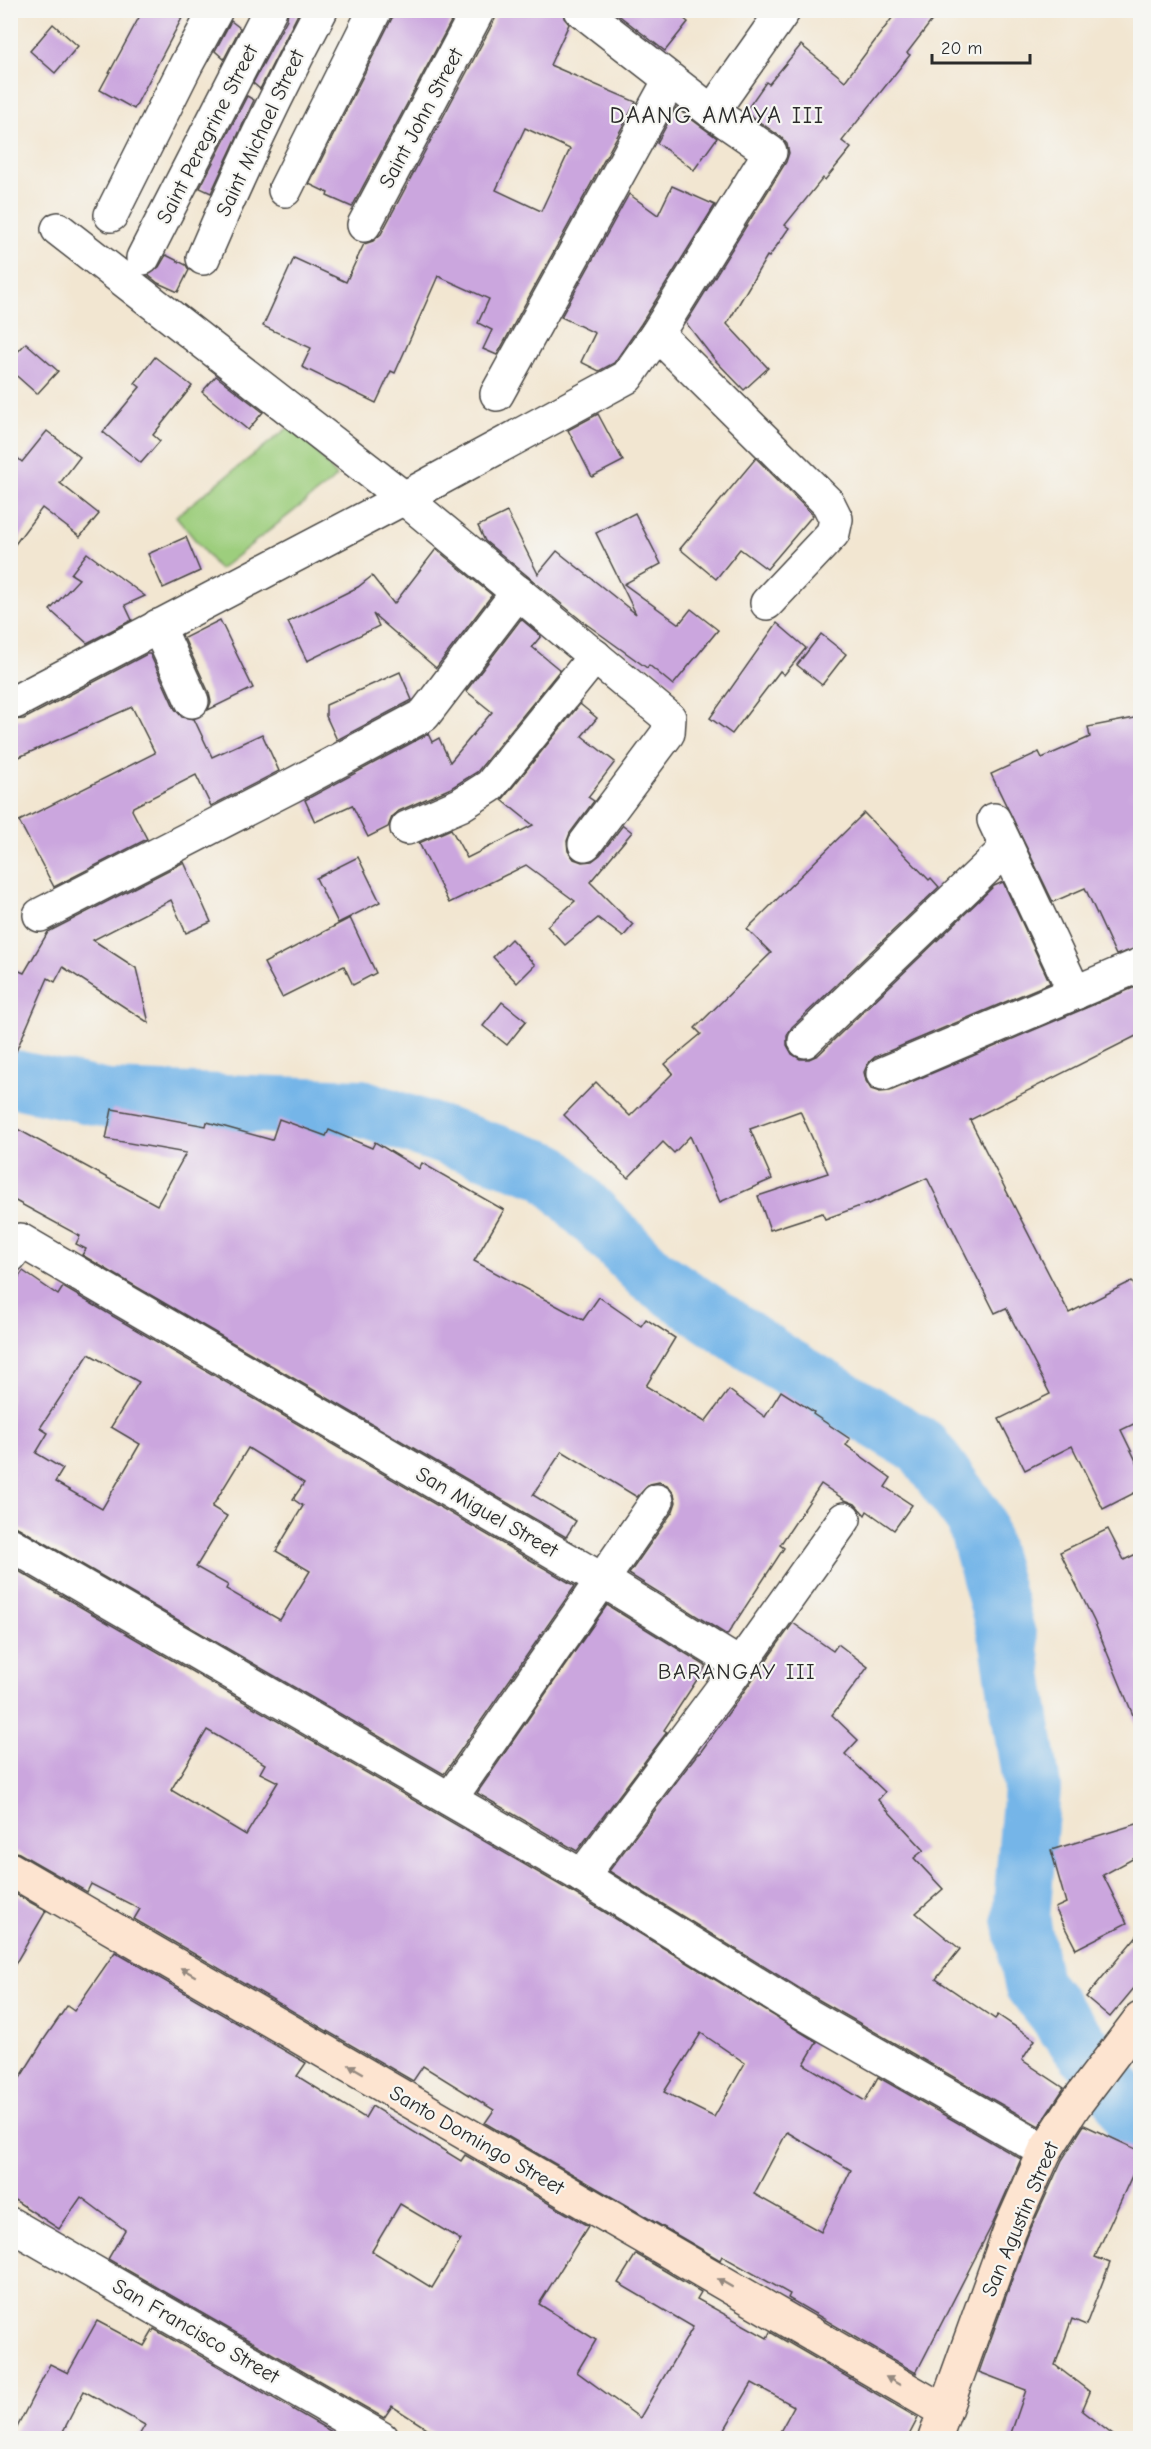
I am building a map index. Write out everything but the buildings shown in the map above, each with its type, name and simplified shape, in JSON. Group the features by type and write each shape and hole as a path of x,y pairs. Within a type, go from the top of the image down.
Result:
{"main road":[{"name":"Santo Domingo Street","path":"10,1869 939,2425"},
{"name":"San Agustin Street","path":"939,2425 1010,2230 1046,2151 1074,2106 1140,2019"}],"street":[{"path":"111,215 216,10"},
{"name":"Saint Peregrine Street","path":"143,258 270,10"},
{"name":"Saint Michael Street","path":"203,258 256,137 321,10"},
{"path":"285,190 375,10"},
{"name":"Saint John Street","path":"364,225 478,10"},
{"path":"15,702 404,498 627,377 657,334 770,152 712,112 581,10"},
{"path":"712,112 784,10"},
{"path":"498,394 670,80"},
{"path":"58,229 404,498 669,718 668,733 585,844"},
{"path":"657,334 828,503 836,519 832,533 767,603"},
{"path":"40,915 424,715 518,592"},
{"path":"158,626 192,701"},
{"path":"407,828 460,805 490,786 595,656"},
{"path":"805,1041 1001,834 1075,993"},
{"path":"883,1074 1140,965"},
{"name":"San Miguel Street","path":"14,1243 603,1581 740,1665"},
{"path":"450,1799 657,1502"},
{"path":"582,1876 740,1665 844,1519"},
{"path":"10,1544 582,1876 797,2009 1046,2151"},
{"name":"San Francisco Street","path":"10,2224 381,2439"}],"green space":[{"path":"294,423 337,477 219,570 176,516"}],"waterway":[{"path":"10,1078 108,1099 361,1108 548,1171 650,1274 781,1363 922,1447 975,1519 1009,1643 1032,1788 1021,1918 1033,1984 1123,2099 1140,2136"}],"district":[{"name":"DAANG AMAYA III","path":"717,115"},
{"name":"BARANGAY III","path":"737,1672"}]}
